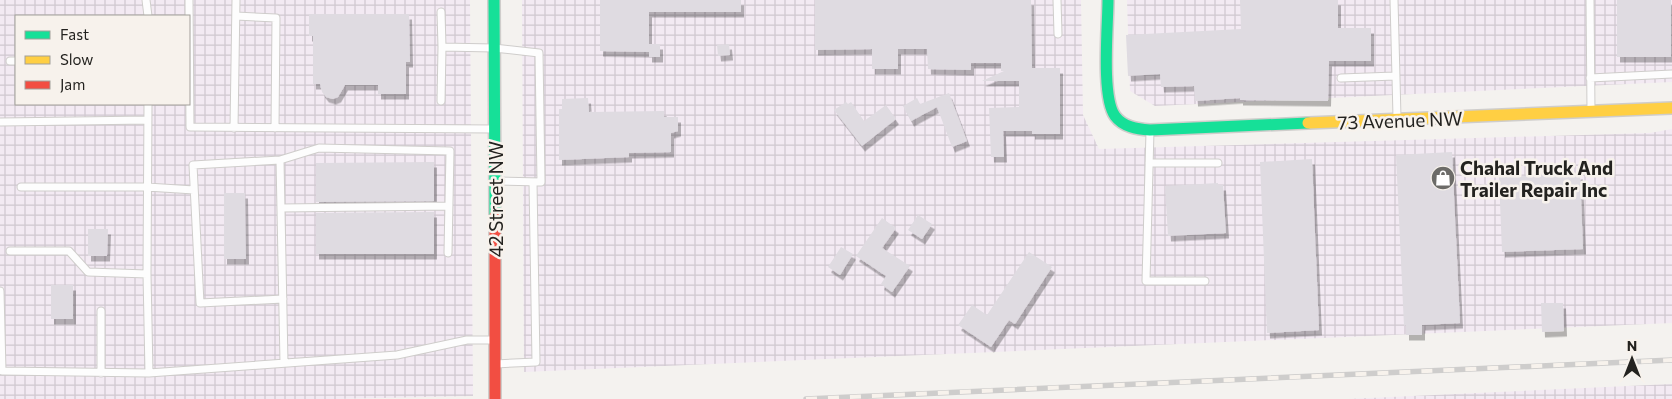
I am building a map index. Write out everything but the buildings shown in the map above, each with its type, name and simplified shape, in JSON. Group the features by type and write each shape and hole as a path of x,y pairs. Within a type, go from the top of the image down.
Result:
{"street":[{"name":"42 Street NW","path":"494,0 495,399"},
{"name":"73 Avenue NW","path":"1108,0 1108,91 1113,114 1128,127 1150,130 1672,108"}],"lane":[{"path":"146,0 148,15"},
{"path":"189,0 189,15"},
{"path":"234,128 236,0"},
{"path":"1057,0 1058,34"},
{"path":"1394,0 1397,120"},
{"path":"1590,0 1591,112"},
{"path":"441,12 441,101"},
{"path":"236,16 276,18 275,128"},
{"path":"442,47 494,48 539,53 541,182 495,181"},
{"path":"1590,78 1672,74"},
{"path":"1341,78 1395,76"},
{"path":"148,105 147,274 149,373"},
{"path":"190,105 190,128 494,129"},
{"path":"1,122 148,120"},
{"path":"1150,130 1146,281 1206,281"},
{"path":"283,299 200,303 193,165 280,160 320,148 450,152 448,253"},
{"path":"280,160 284,363"},
{"path":"1150,164 1218,164"},
{"path":"495,364 536,362 534,182"},
{"path":"21,187 147,186 194,190"},
{"path":"281,208 449,206"},
{"path":"10,251 70,251 88,272 147,274"},
{"path":"0,291 2,371 149,373 397,355 468,340 495,340"},
{"path":"101,311 101,373"}],"shaded area":[{"path":"0,0 470,0 473,396 335,399 0,399"},
{"path":"522,0 1081,0 1083,115 1099,149 1650,133 1672,129 1672,323 524,372"},
{"path":"1127,0 1672,0 1672,82 1155,106 1130,91"},
{"path":"1672,384 1672,399 1348,399"}],"railway":[{"path":"806,399 1672,360"}],"traffic: fast":[{"path":"494,0 495,216"},
{"path":"1108,0 1106,60 1108,93 1115,116 1122,123 1135,128 1150,130 1308,123"}],"traffic: slow":[{"path":"1308,123 1672,108"}],"traffic: jam":[{"path":"495,216 495,399"}],"place":[{"name":"Chahal Truck And Trailer Repair Inc","path":"1443,178"}]}
